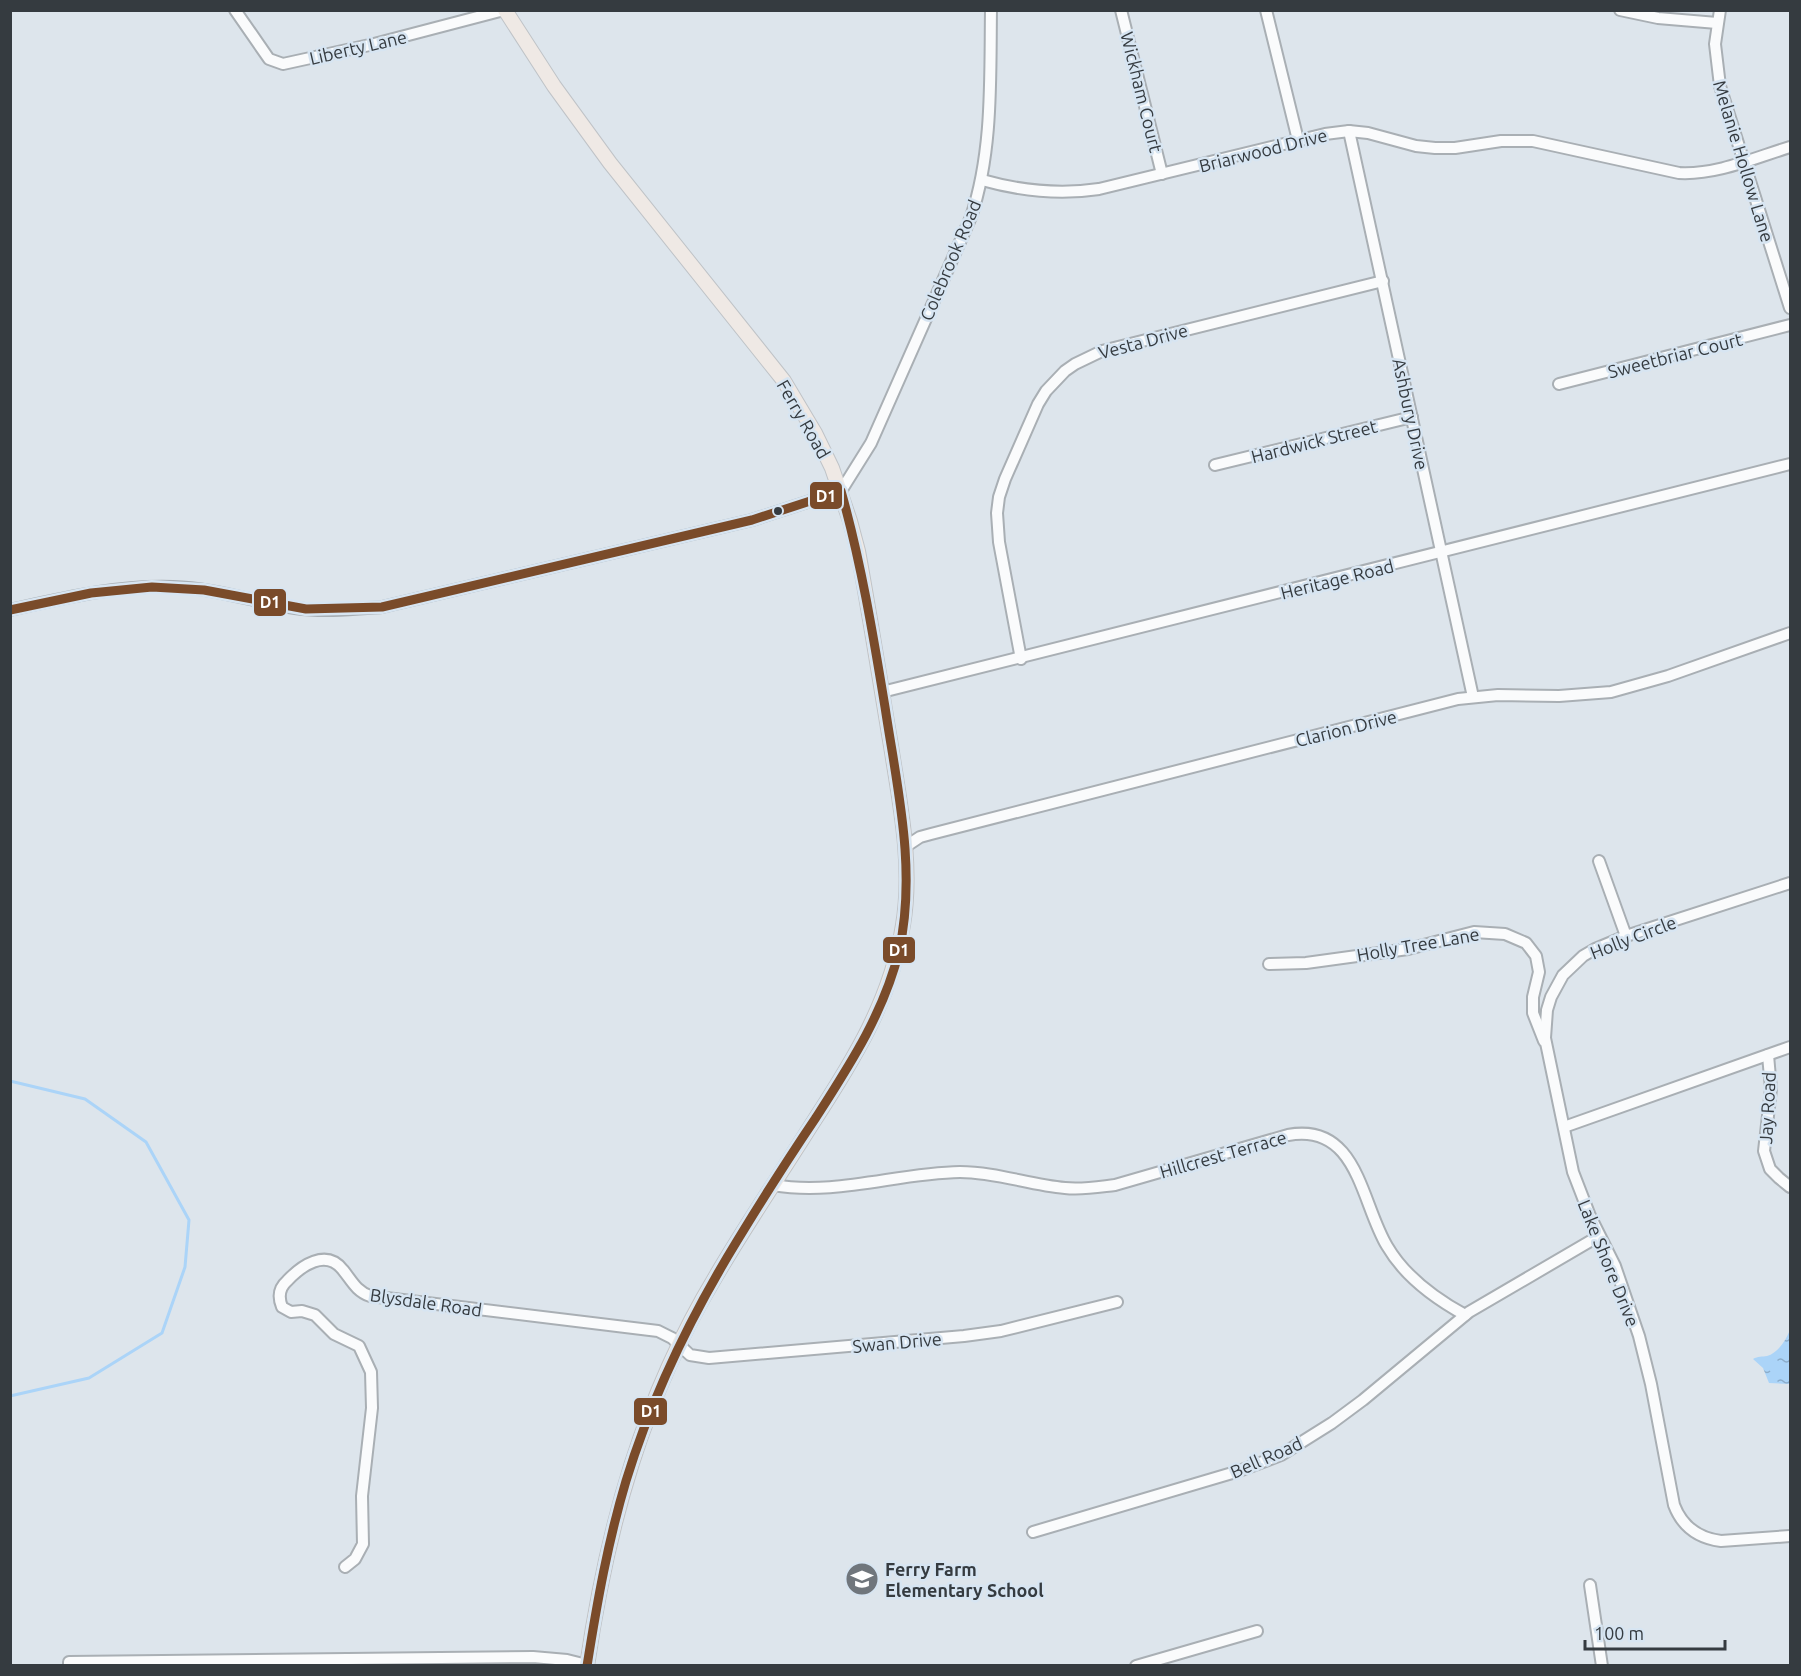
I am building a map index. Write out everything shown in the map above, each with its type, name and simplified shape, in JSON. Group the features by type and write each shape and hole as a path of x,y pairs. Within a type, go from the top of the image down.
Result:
{"main road":[{"name":"Ferry Road","path":"505,10 554,86 604,154 784,381 815,433 841,491 858,551 882,692 905,847 907,875 904,921 892,974 861,1047 714,1278 679,1345 643,1429 626,1477 600,1585 587,1665"}],"street":[{"name":"Liberty Lane","path":"235,10 269,59 283,64 374,44 505,10"},
{"name":"Colebrook Road","path":"841,491 859,465 870,443 971,217 982,180 986,150 991,10"},
{"name":"Wickham Court","path":"1121,10 1162,174"},
{"path":"1266,10 1298,140"},
{"path":"1620,10 1658,18 1718,22"},
{"name":"Melanie Hollow Lane","path":"1720,10 1715,44 1719,86 1791,308"},
{"name":"Briarwood Drive","path":"982,180 1023,190 1066,192 1099,189 1298,140 1349,131 1375,134 1416,146 1435,148 1455,148 1501,141 1533,141 1679,173 1708,172 1791,147"},
{"name":"Ashbury Drive","path":"1349,131 1473,697"},
{"name":"Vesta Drive","path":"1021,659 999,542 997,513 1005,479 1038,404 1054,382 1075,364 1102,351 1383,281"},
{"name":"Sweetbriar Court","path":"1559,384 1791,325"},
{"name":"Hardwick Street","path":"1215,465 1412,417"},
{"name":"Heritage Road","path":"882,692 1021,659 1791,464"},
{"path":"10,610 87,593 173,586 211,590 259,602 298,608 342,610 382,607 752,520 841,491"},
{"name":"Clarion Drive","path":"905,847 931,834 1124,783 1473,697 1611,692 1668,676 1791,633"},
{"path":"1599,861 1626,936"},
{"name":"Holly Circle","path":"1564,1127 1547,1047 1545,1024 1551,997 1563,975 1583,956 1626,936 1791,883"},
{"name":"Holly Tree Lane","path":"1269,964 1306,963 1408,949 1474,932 1505,934 1526,943 1536,956 1539,972 1533,997 1533,1013 1547,1047"},
{"path":"1564,1127 1791,1047"},
{"name":"Jay Road","path":"1768,1055 1771,1089 1764,1151 1770,1168 1791,1187"},
{"name":"Lake Shore Drive","path":"1564,1127 1573,1172 1590,1216 1615,1266 1639,1336 1678,1514 1691,1530 1710,1540 1791,1536"},
{"name":"Hillcrest Terrace","path":"773,1185 825,1189 961,1172 1002,1176 1062,1188 1093,1188 1115,1185 1287,1135 1307,1134 1335,1144 1348,1158 1380,1235 1408,1274 1433,1295 1465,1315"},
{"path":"1465,1315 1599,1236"},
{"name":"Blysdale Road","path":"345,1567 355,1559 363,1544 362,1496 372,1414 371,1372 359,1346 334,1334 315,1316 302,1311 286,1310 282,1307 280,1290 298,1269 314,1261 329,1260 342,1268 357,1289 370,1296 658,1331 672,1338 679,1345"},
{"name":"Swan Drive","path":"679,1345 690,1355 709,1358 964,1336 1001,1331 1117,1302"},
{"name":"Bell Road","path":"1033,1532 1239,1471 1281,1455 1339,1418 1465,1315"},
{"path":"1590,1585 1602,1665"},
{"path":"1136,1665 1257,1631"},
{"path":"69,1664 347,1663 533,1657 567,1660 587,1665"}],"water":[{"path":"1790,1330 1790,1384 1769,1383 1763,1368 1753,1359 1775,1352 1784,1342"}],"waterway":[{"path":"10,1081 85,1099 146,1142 189,1220 185,1267 162,1333 89,1378 10,1396"}],"transit line":[{"name":"D1","path":"10,610 91,593 152,587 204,590 306,609 382,607 752,520 841,491 866,598 903,829 906,890 899,951 884,996 864,1038 720,1269 660,1387 636,1449 614,1526 587,1666"}],"place":[{"name":"Ferry Farm Elementary School","path":"862,1579"}]}
